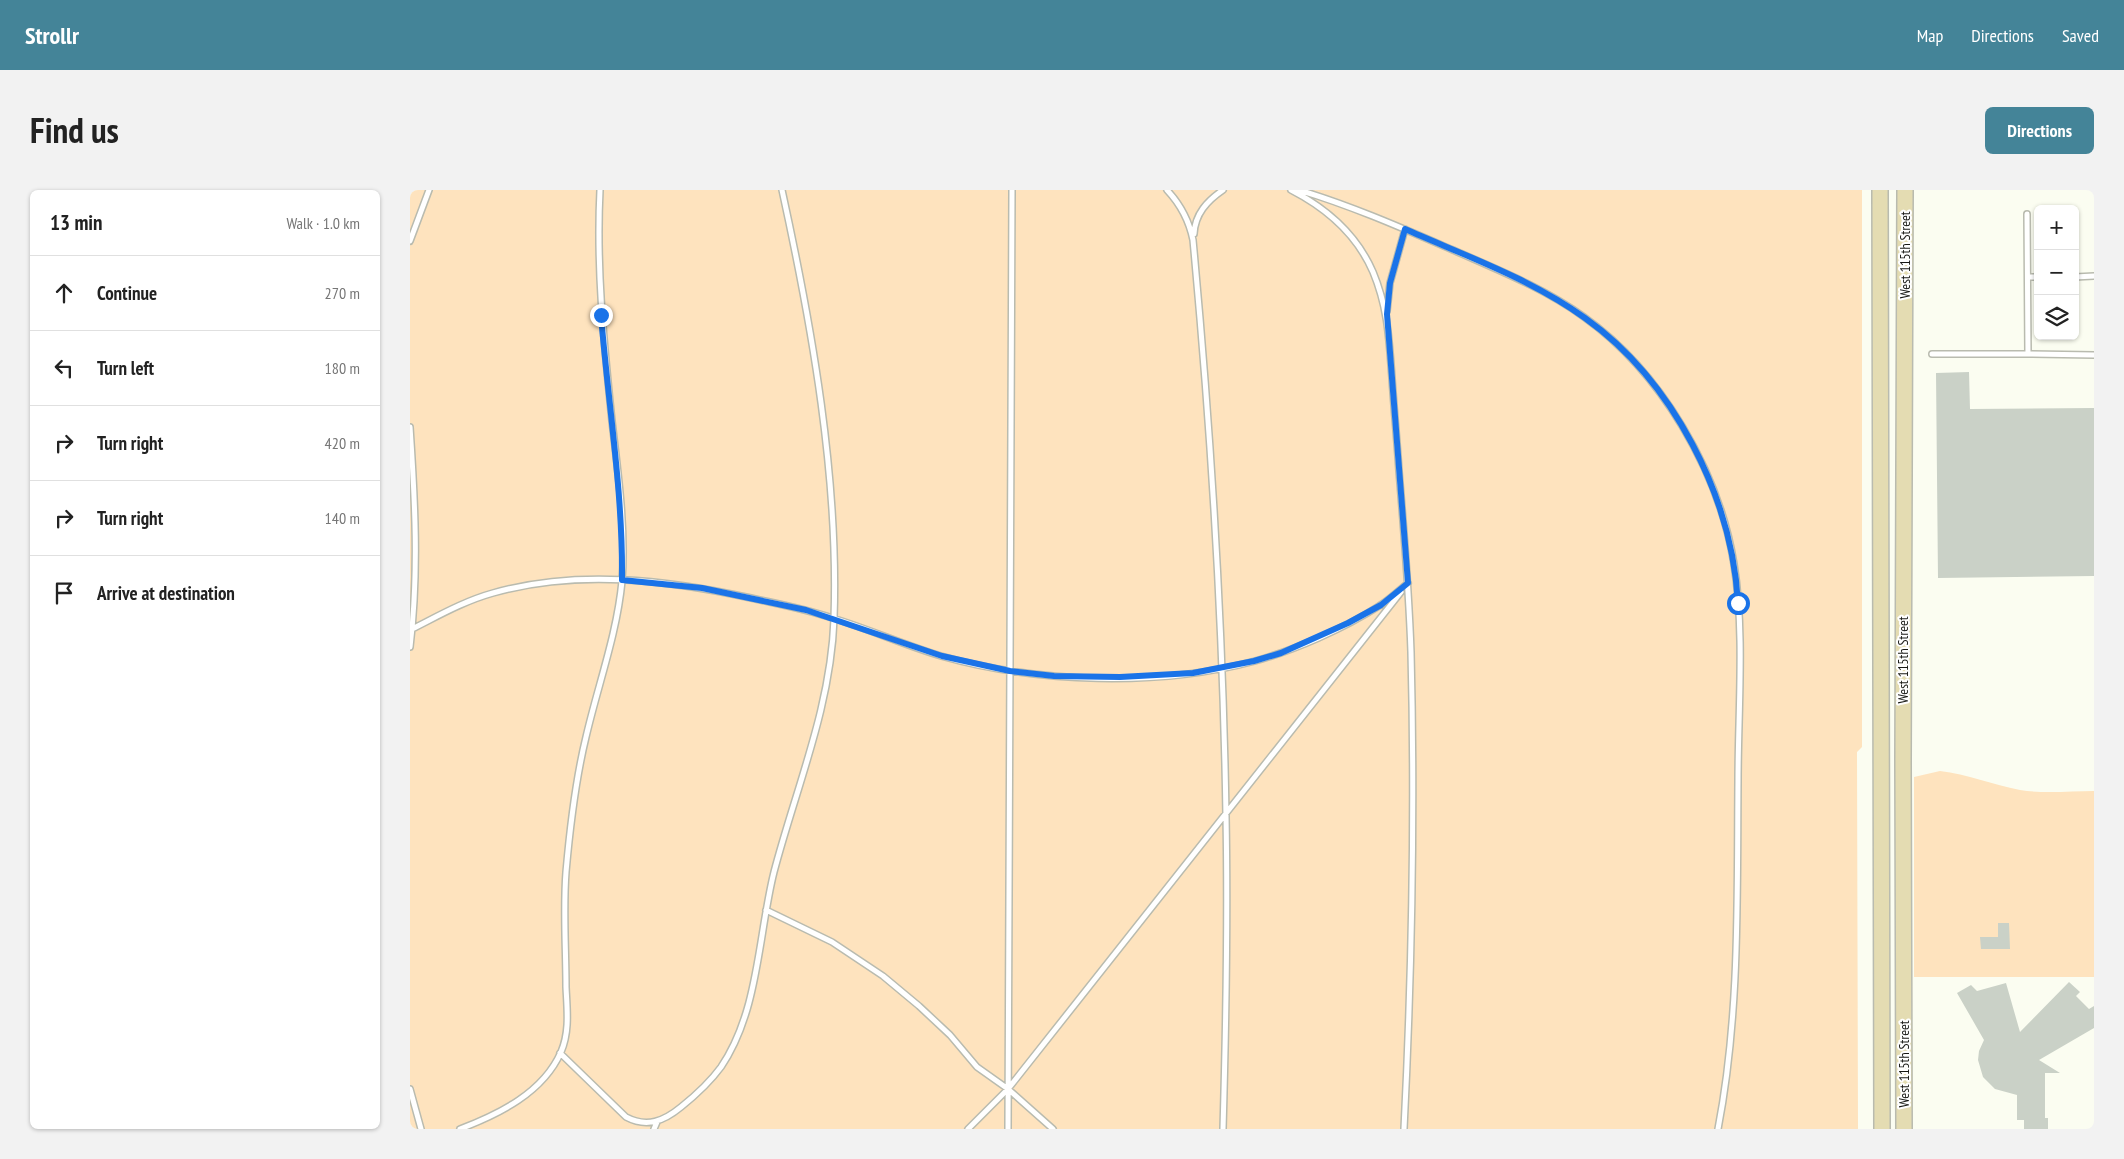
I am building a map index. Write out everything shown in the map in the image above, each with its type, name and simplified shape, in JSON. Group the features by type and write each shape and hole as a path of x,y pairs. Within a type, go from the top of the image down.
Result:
{"street":[{"name":"West 115th Street","path":"1880,190 1882,1129"},
{"name":"West 115th Street","path":"1904,1129 1905,190"}],"lane":[{"path":"410,241 429,190"},
{"path":"460,1129 501,1110 532,1090 544,1077 560,1053 566,1038 566,897 570,825 585,740 613,631 622,580 618,479 601,307 598,256 600,190"},
{"path":"560,1053 626,1117 637,1122 657,1122 667,1118 692,1099 720,1068 738,1035 748,999 773,874 821,708 832,648 834,618 834,559 827,462 814,364 782,190"},
{"path":"1008,1129 1012,190"},
{"path":"1167,190 1182,209 1189,223 1193,240"},
{"path":"1223,190 1203,207 1197,216 1193,240 1215,513 1226,814 1226,1002 1223,1129"},
{"path":"1292,190 1311,200 1330,215 1366,256 1387,314"},
{"path":"1299,190 1344,204 1405,229 1544,292 1586,318 1628,356 1665,400 1696,451 1719,506 1733,561 1738,608 1734,995 1727,1076 1718,1129"},
{"path":"2027,214 2028,354"},
{"path":"1404,1129 1413,916 1414,824 1408,583 1387,314 1390,283 1405,229"},
{"path":"2079,277 2094,276"},
{"path":"2028,277 2034,277"},
{"path":"1932,354 2094,355"},
{"path":"410,427 416,522 410,646"},
{"path":"412,629 475,599 514,588 559,582 622,580 702,588 806,610 942,656 1010,671 1054,676 1120,677 1193,673 1254,661 1281,653 1348,623 1381,605 1408,583"},
{"path":"968,1129 1008,1089 1408,583"},
{"path":"766,910 832,942 883,976 950,1035 977,1067 1008,1089 1053,1129"},
{"path":"410,1089 420,1129"},
{"path":"654,1129 657,1122"}],"shaded area":[{"path":"410,190 1862,190 1862,747 1857,752 1858,1129 410,1129"},
{"path":"1940,771 2020,790 2048,792 2094,791 2094,977 1914,977 1914,777"}],"building":[{"path":"1969,372 1970,409 2094,408 2094,576 1938,578 1936,373"},
{"path":"1998,923 2009,923 2010,949 1981,949 1980,937 1998,937"},
{"path":"2069,982 2080,992 2076,996 2089,1009 2094,1006 2094,1028 2039,1060 2060,1073 2045,1073 2045,1118 2048,1118 2048,1129 2024,1129 2024,1120 2017,1120 2017,1095 1995,1089 1983,1077 1978,1060 1979,1051 1984,1040 1957,993 1971,985 1977,991 2006,983 2020,1032"}],"route":[{"path":"601,315 618,479 622,580 680,584 806,610 942,656 1034,675 1120,677 1193,673 1254,661 1281,653 1348,623 1381,605 1408,583 1387,314 1390,283 1405,229 1544,292 1586,318 1628,356 1665,400 1696,451 1719,506 1733,561 1738,603"}]}
